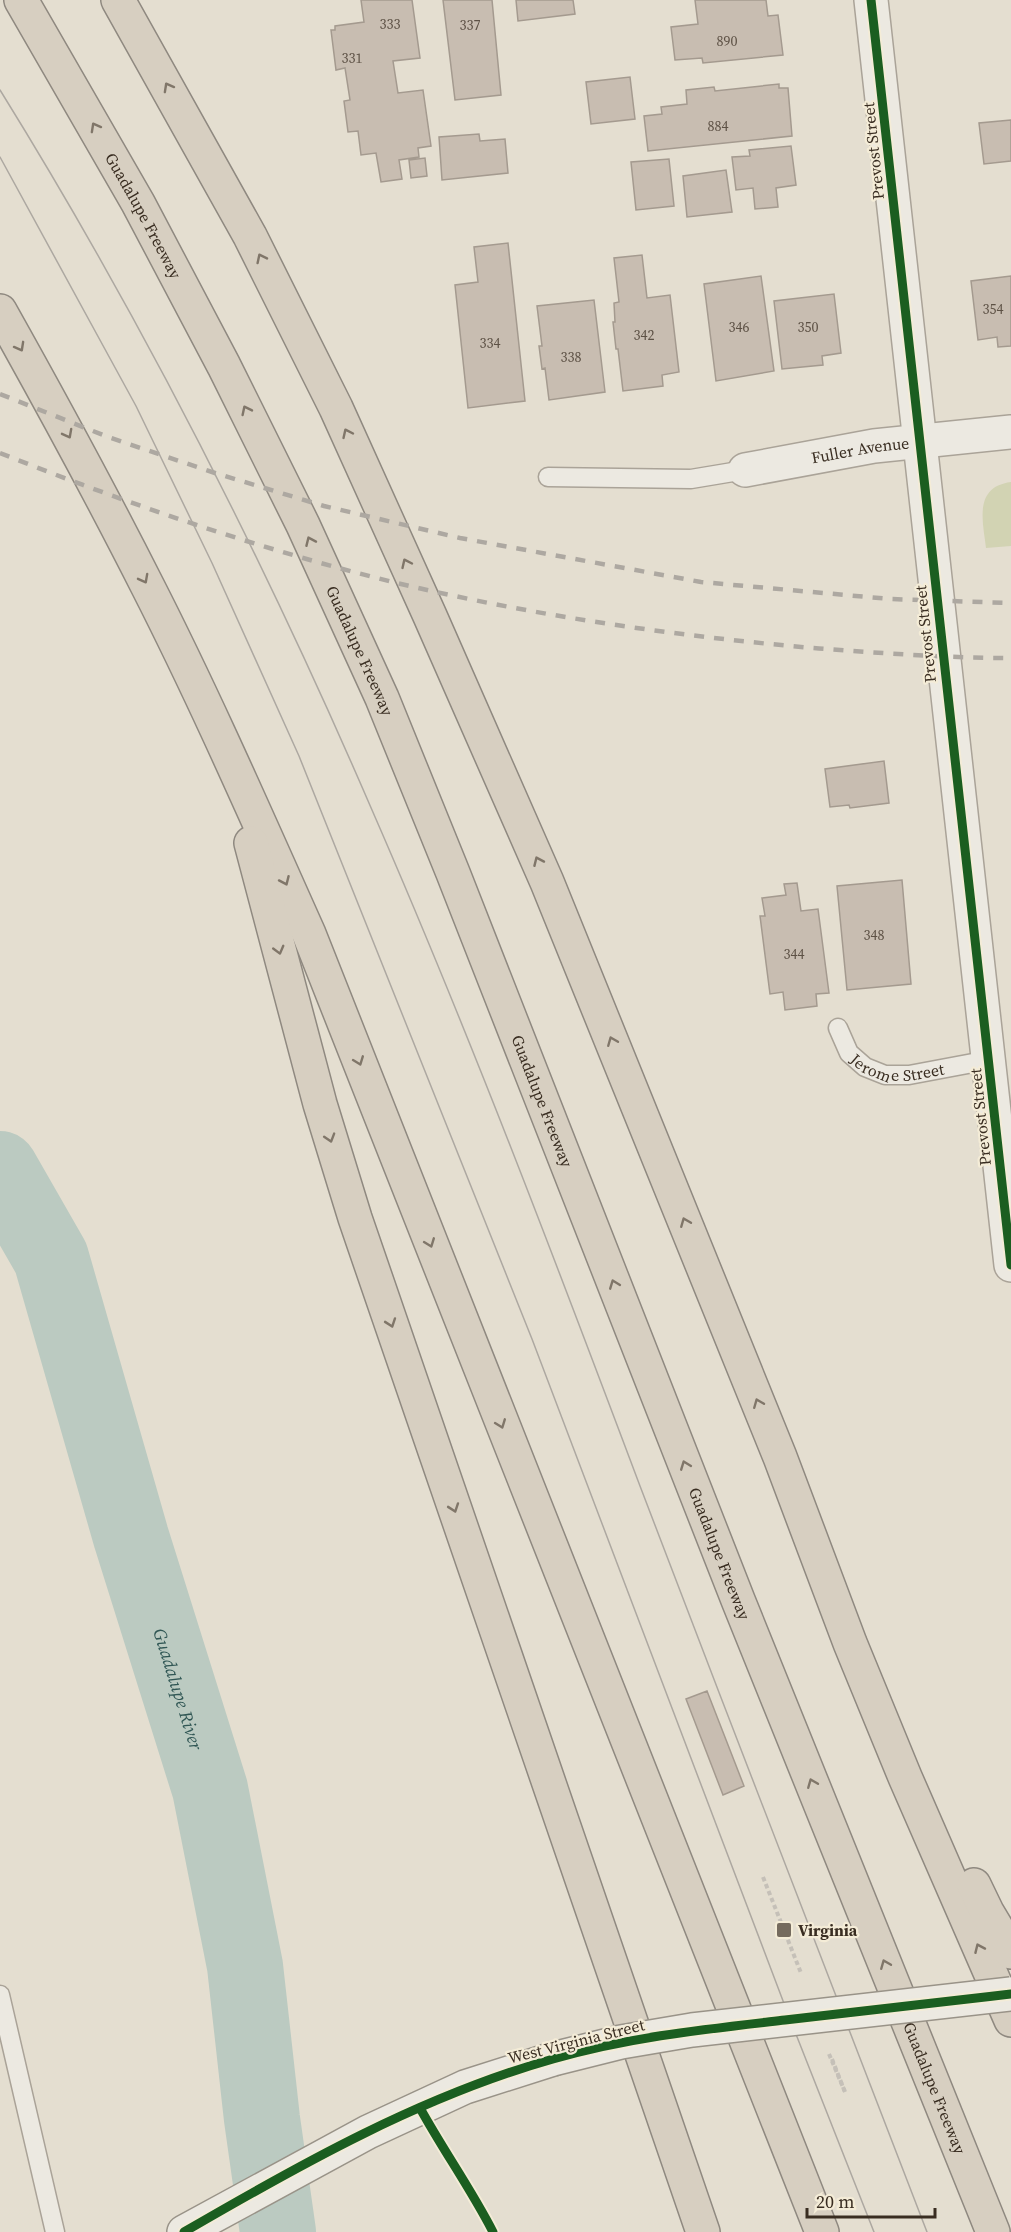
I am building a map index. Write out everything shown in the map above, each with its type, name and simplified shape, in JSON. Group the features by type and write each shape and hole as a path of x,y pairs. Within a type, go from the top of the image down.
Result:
{"highway":[{"name":"Guadalupe Freeway","path":"21,0 138,203 224,366 303,525 382,698 458,884 738,1600 993,2232"},
{"path":"118,0 250,236 336,408 408,566 547,882 780,1457 850,1643 905,1777 1011,2020"},
{"path":"0,311 66,429 149,589 309,934 822,2232"},
{"path":"226,751 320,1104 355,1218 703,2232"},
{"path":"780,1457 1011,1961"},
{"path":"987,1912 1011,1952"}],"street":[{"name":"Prevost Street","path":"871,0 933,571 1000,1059 1011,1264"},
{"name":"Fuller Avenue","path":"745,470 874,446 1011,432"},
{"name":"West Virginia Street","path":"184,2232 368,2132 465,2087 553,2059 621,2042 692,2030 1011,1994"}],"lane":[{"path":"548,477 691,479 745,470"},
{"name":"Jerome Street","path":"838,1028 849,1053 866,1067 885,1075 909,1076 1000,1059"},
{"path":"0,1995 55,2232"}],"path":[{"path":"763,1877 801,1973"},
{"path":"829,2052 845,2092 832,2059"}],"green space":[{"path":"1011,482 1011,546 986,548 983,507 986,498 999,485"}],"building":[{"path":"361,0 412,0 420,58 393,61 398,93 423,90 431,146 418,148 419,157 399,160 402,179 381,182 376,153 361,155 358,131 348,132 344,101 350,100 345,68 336,70 331,30 335,30 335,26 364,22"},
{"path":"443,0 492,0 501,95 455,100"},
{"path":"516,0 573,0 575,14 518,21"},
{"path":"695,0 766,0 768,16 778,15 783,55 703,63 702,58 675,60 671,27 698,24"},
{"path":"630,77 635,119 591,124 586,82"},
{"path":"779,84 779,88 788,88 792,136 648,151 644,116 662,114 661,107 687,104 686,90 714,87 715,91"},
{"path":"1011,120 1011,161 984,164 979,123"},
{"path":"479,134 480,141 505,139 508,173 442,180 439,137"},
{"path":"791,146 796,185 776,188 778,207 755,209 753,188 736,190 732,157 750,156 749,150"},
{"path":"425,158 427,176 411,178 409,160"},
{"path":"669,159 674,206 636,210 631,162"},
{"path":"726,170 732,212 687,217 683,176"},
{"path":"508,243 525,401 468,408 455,285 478,282 474,247"},
{"path":"642,255 647,298 670,295 679,372 662,375 663,386 623,391 613,322 615,322 614,303 619,302 614,258"},
{"path":"761,276 774,371 716,381 704,284"},
{"path":"1011,276 1011,346 998,347 997,337 978,340 971,281"},
{"path":"834,294 841,353 822,356 823,365 782,369 774,301"},
{"path":"594,300 605,392 549,400 545,368 542,369 539,346 542,346 537,306"},
{"path":"884,761 889,803 850,808 849,805 830,807 825,769"},
{"path":"902,880 911,984 847,990 837,886"},
{"path":"797,883 801,911 818,909 829,993 816,994 817,1006 785,1010 783,992 770,994 760,916 765,916 762,898 786,895 784,884"},
{"path":"707,1691 744,1786 723,1795 686,1699"}],"waterway":[{"name":"Guadalupe River","path":"0,1169 51,1258 131,1537 210,1789 245,1966 262,2119 278,2232"}],"tram line":[{"path":"0,90 103,264 199,443 289,625 372,810 443,978 510,1146 927,2232"},
{"path":"0,157 136,406 212,563 299,756 532,1339 788,2014 874,2232"}],"railway":[{"path":"0,394 108,437 215,473 324,506 460,538 701,582 890,599 1011,603"},
{"path":"0,453 149,509 249,542 401,584 503,606 606,624 813,648 1011,658"}],"cycle path":[{"path":"871,0 1011,1265"},
{"path":"184,2232 273,2181 363,2134 457,2092 553,2059 639,2039 697,2030 1011,1994"},
{"path":"420,2108 493,2232"}],"place":[{"name":"Virginia","path":"784,1930"}]}
